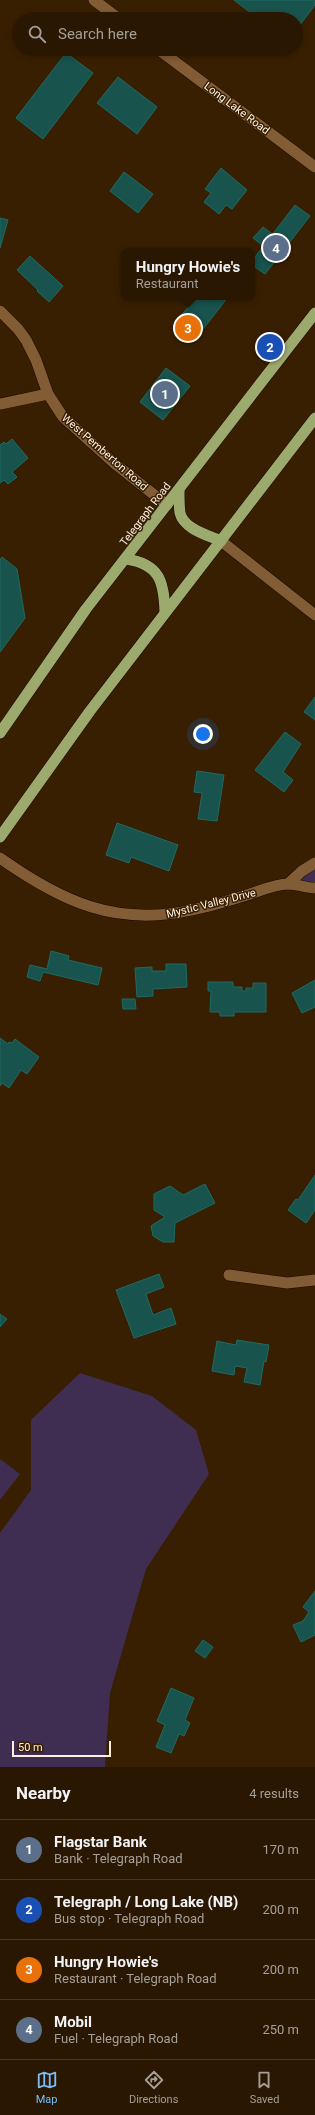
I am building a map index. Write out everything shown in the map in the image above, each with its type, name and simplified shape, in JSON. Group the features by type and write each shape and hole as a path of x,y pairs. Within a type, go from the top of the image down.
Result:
{"highway":[{"name":"Telegraph Road","path":"0,734 86,608 126,560 315,313"},
{"path":"0,837 90,711 315,418"},
{"path":"179,490 180,513 185,522 197,531 221,541"},
{"path":"126,560 138,561 156,572 163,584 165,612"}],"street":[{"path":"94,0 110,12"},
{"name":"Long Lake Road","path":"167,56 315,167"},
{"name":"West Pemberton Road","path":"0,311 18,329 26,340 36,360 48,394 63,417 114,463 167,505"},
{"path":"0,404 48,394"},
{"path":"221,541 315,615"},
{"name":"Mystic Valley Drive","path":"0,858 34,882 64,898 96,910 133,915 162,915 191,910 288,884 315,888"},
{"path":"288,884 302,871 315,863"},
{"path":"229,1275 287,1283 315,1280"}],"shaded area":[{"path":"315,869 315,883 300,882 298,879"},
{"path":"80,1373 152,1396 196,1430 209,1474 146,1569 110,1693 105,1767 0,1767 0,1533 31,1490 31,1420"},
{"path":"0,1459 20,1474 0,1500"}],"building":[{"path":"234,0 315,0 315,5 303,21 303,12 250,12"},
{"path":"64,56 70,56 93,73 43,139 16,118"},
{"path":"118,77 157,107 137,134 97,103"},
{"path":"221,168 247,190 232,209 226,205 219,214 204,202 211,193 205,189"},
{"path":"124,172 153,194 138,213 110,191"},
{"path":"295,205 310,216 265,274 255,267 255,257"},
{"path":"0,218 8,220 0,248"},
{"path":"263,227 284,243 275,255 253,238"},
{"path":"30,256 63,286 49,302 17,270"},
{"path":"194,300 226,300 193,342 173,326"},
{"path":"166,368 190,386 163,420 140,402"},
{"path":"12,439 28,458 12,472 17,477 8,484 4,480 0,483 0,445 4,442 6,444"},
{"path":"2,557 17,569 25,618 0,652 0,560"},
{"path":"315,697 315,720 304,712"},
{"path":"285,732 301,744 283,772 293,780 284,792 255,770"},
{"path":"197,771 224,775 217,821 198,819 202,793 194,792"},
{"path":"117,823 178,845 169,871 131,857 129,863 106,855"},
{"path":"51,951 69,956 68,960 102,968 98,985 43,972 40,981 27,977 30,965 47,969"},
{"path":"166,964 186,964 187,987 153,989 153,996 137,997 135,968 152,967 152,971 166,971"},
{"path":"315,980 315,1007 302,1013 292,993"},
{"path":"208,982 233,982 233,987 242,987 242,991 246,991 246,988 253,988 253,983 266,983 266,1012 234,1012 234,1016 220,1016 220,1012 210,1012 211,991 208,991"},
{"path":"122,999 135,999 136,1009 123,1009"},
{"path":"0,1038 8,1044 9,1042 12,1043 15,1039 39,1057 27,1074 21,1070 9,1088 2,1083 0,1086"},
{"path":"315,1175 315,1210 306,1223 288,1210 296,1199 298,1200"},
{"path":"205,1184 215,1203 175,1223 174,1242 163,1242 153,1236 151,1226 165,1217 154,1210 154,1194 170,1186 183,1195"},
{"path":"159,1274 164,1287 146,1294 153,1315 171,1308 176,1324 134,1338 116,1290"},
{"path":"0,1314 7,1319 0,1327"},
{"path":"237,1340 269,1345 266,1362 264,1361 260,1385 244,1382 247,1368 235,1366 234,1375 212,1371 217,1341 236,1345"},
{"path":"315,1591 315,1635 301,1642 293,1625 303,1621 309,1612 303,1607"},
{"path":"203,1640 213,1647 205,1658 195,1651"},
{"path":"171,1688 194,1698 185,1720 190,1723 184,1736 179,1734 171,1753 156,1747 165,1725 157,1721"}],"place":[{"name":"Mobil","path":"276,248"},
{"name":"Hungry Howie's","path":"188,328"},
{"name":"Telegraph / Long Lake (NB)","path":"270,347"},
{"name":"Flagstar Bank","path":"165,394"}]}
